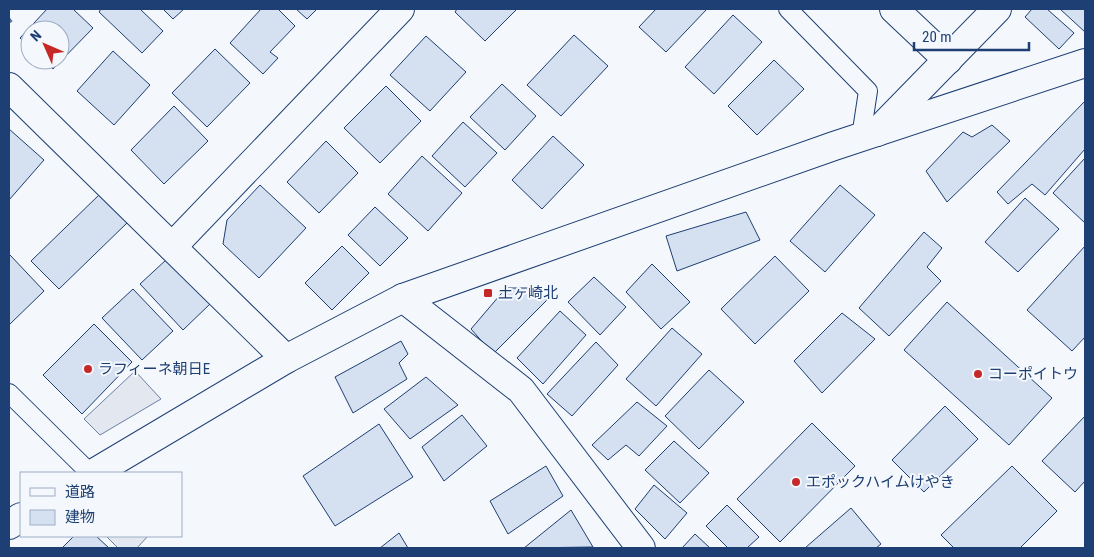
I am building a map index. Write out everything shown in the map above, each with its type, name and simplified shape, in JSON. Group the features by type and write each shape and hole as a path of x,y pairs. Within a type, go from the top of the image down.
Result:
{"street":[{"path":"172,247 400,9"},
{"path":"894,9 948,60"},
{"path":"869,135 948,60 997,9"},
{"path":"94,472 286,359 403,298 869,135 1085,63"},
{"path":"9,88 286,359"},
{"path":"403,298 521,390 641,548"},
{"path":"9,525 20,518"}],"lane":[{"path":"788,9 868,91 869,135"},
{"path":"9,393 91,472"}],"path":[{"path":"9,19 13,24"}],"shaded area":[{"path":"135,371 161,399 100,435 84,419"},
{"path":"107,537 147,537 137,548 118,548"}],"building":[{"path":"47,9 73,9 93,28 70,52 70,20 37,20"},
{"path":"101,9 140,9 163,31 142,53 99,12"},
{"path":"163,9 184,9 173,19"},
{"path":"261,9 278,9 295,26 270,52 278,58 263,74 230,43"},
{"path":"296,9 317,9 307,19"},
{"path":"457,9 517,9 485,41 455,12"},
{"path":"656,9 707,9 666,52 639,27"},
{"path":"1032,9 1047,9 1074,33 1059,49 1025,17"},
{"path":"1060,9 1085,9 1085,32"},
{"path":"733,15 762,42 714,94 685,67"},
{"path":"574,35 608,66 561,116 527,85"},
{"path":"426,36 466,72 430,111 390,75"},
{"path":"215,49 250,83 207,127 172,93"},
{"path":"113,51 150,85 114,125 77,91"},
{"path":"774,60 804,89 757,135 728,106"},
{"path":"502,84 536,116 505,150 470,117"},
{"path":"386,86 421,121 380,163 344,128"},
{"path":"1085,101 1085,149 1045,195 1032,184 1008,204 997,192"},
{"path":"174,106 208,141 164,184 131,150"},
{"path":"463,122 497,153 465,187 432,156"},
{"path":"992,125 1010,141 947,202 926,171 963,132 972,137"},
{"path":"9,129 44,160 9,200"},
{"path":"553,136 584,165 542,209 512,180"},
{"path":"326,141 358,173 319,213 287,182"},
{"path":"422,156 462,193 428,231 388,194"},
{"path":"1085,158 1085,223 1053,193"},
{"path":"260,185 306,228 259,278 223,244 227,220"},
{"path":"840,185 875,215 825,272 790,241"},
{"path":"100,194 128,222 59,289 31,261"},
{"path":"1025,198 1059,229 1018,272 985,242"},
{"path":"375,207 408,238 380,266 348,235"},
{"path":"746,212 760,240 677,271 666,236"},
{"path":"924,232 942,248 927,267 941,281 889,336 859,308"},
{"path":"342,246 369,273 332,310 305,283"},
{"path":"1085,246 1085,337 1072,351 1027,310"},
{"path":"9,256 44,291 9,325"},
{"path":"775,256 809,291 755,344 721,309"},
{"path":"167,259 210,304 183,330 140,284"},
{"path":"652,264 690,302 661,329 626,292"},
{"path":"594,277 626,307 600,335 568,302"},
{"path":"506,288 534,288 547,300 493,354 471,329"},
{"path":"133,289 173,331 142,360 102,318"},
{"name":"コーポイトウ","path":"947,302 1052,398 1009,445 904,350"},
{"path":"560,311 586,335 543,384 517,358"},
{"path":"842,313 875,339 822,393 794,361"},
{"name":"ラフィーネ朝日E","path":"94,324 132,362 82,414 43,375"},
{"path":"672,328 702,354 656,406 626,379"},
{"path":"401,341 408,354 399,363 407,379 353,413 335,377"},
{"path":"596,342 618,365 572,416 547,394"},
{"path":"709,370 744,402 699,449 665,416"},
{"path":"426,377 458,405 410,439 384,409"},
{"path":"637,402 667,426 639,456 626,445 608,460 592,445"},
{"path":"945,406 978,439 924,492 892,460"},
{"path":"462,415 487,446 444,481 422,447"},
{"path":"1085,416 1085,481 1075,492 1042,461"},
{"name":"エポックハイムけやき","path":"812,423 855,466 780,542 737,499"},
{"path":"379,424 413,477 335,526 303,476"},
{"path":"674,441 709,473 680,503 645,470"},
{"path":"546,466 563,496 508,534 490,501"},
{"path":"1012,466 1057,511 1020,548 954,548 941,535"},
{"path":"654,485 687,513 665,539 635,509"},
{"path":"727,505 759,537 747,548 728,548 706,526"},
{"path":"851,508 881,544 876,548 805,548"},
{"path":"571,510 593,547 524,548"},
{"path":"399,533 408,548 380,548"},
{"path":"695,534 710,548 682,548"},
{"path":"73,537 97,537 109,548 62,548"}],"place":[{"name":"土ヶ崎北","path":"488,293"},
{"name":"ラフィーネ朝日E","path":"88,369"},
{"name":"コーポイトウ","path":"978,374"},
{"name":"エポックハイムけやき","path":"796,482"}]}
